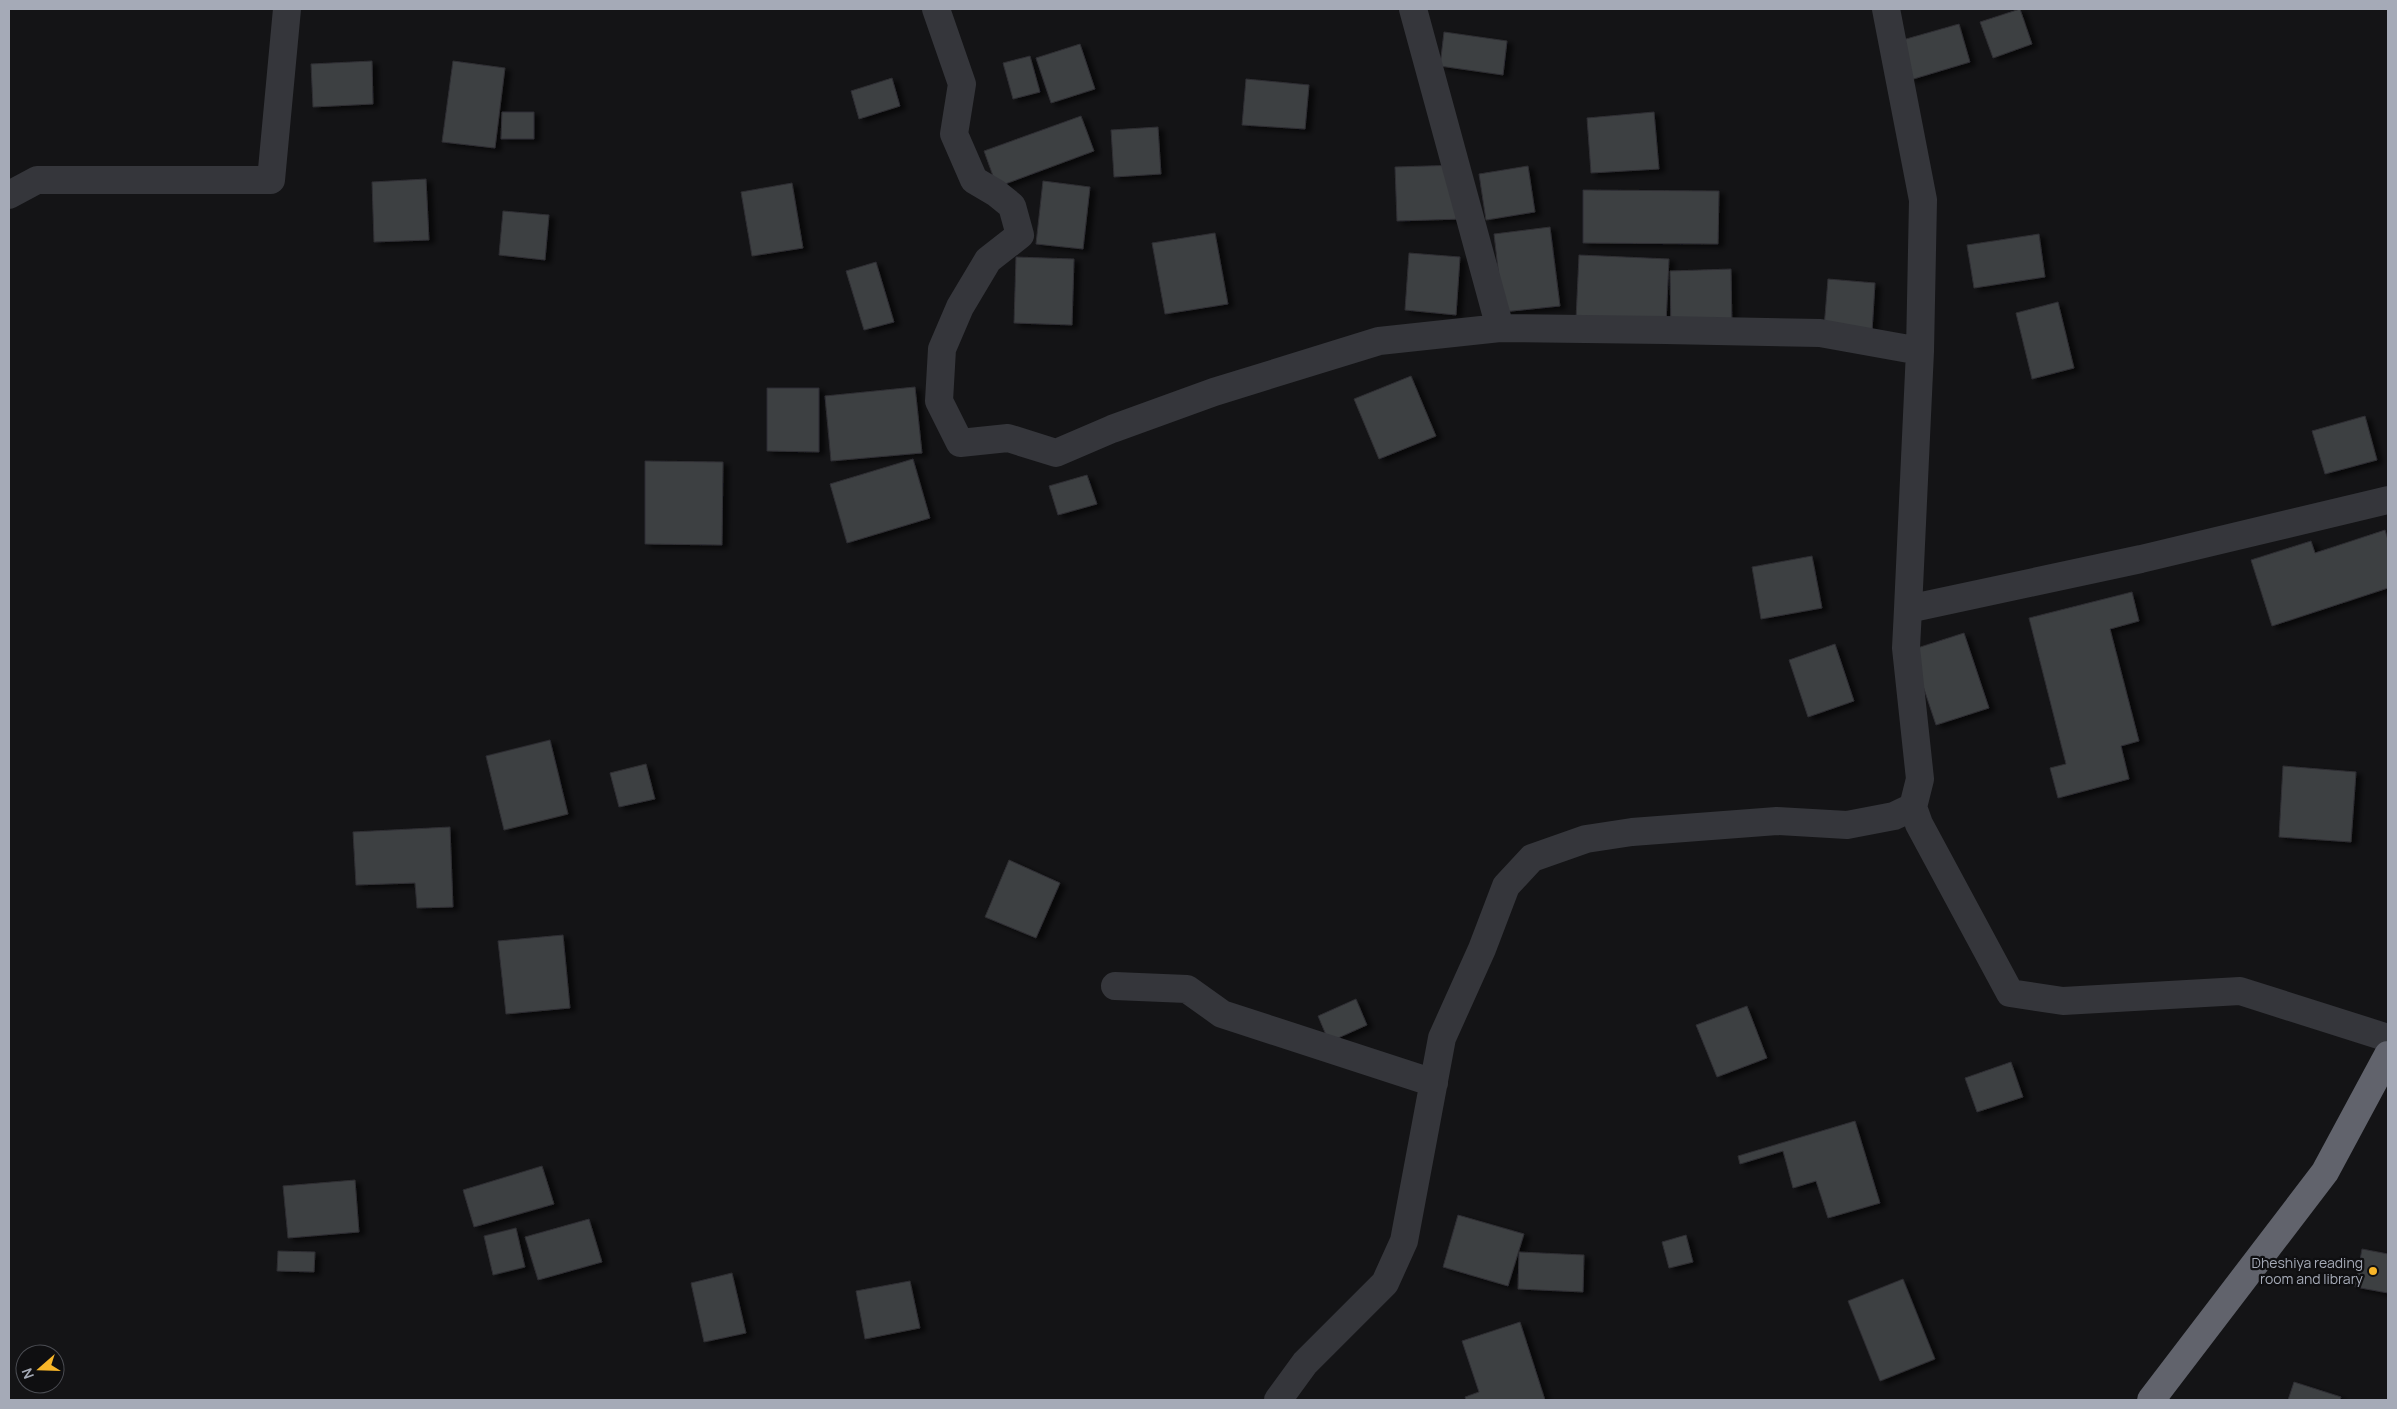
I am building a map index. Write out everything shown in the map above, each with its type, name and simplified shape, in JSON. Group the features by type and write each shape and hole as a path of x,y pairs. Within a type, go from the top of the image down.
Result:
{"highway":[{"path":"2151,1400 2325,1172 2388,1054"}],"street":[{"path":"9,195 37,180 271,180 287,9"},
{"path":"936,9 962,84 954,134 974,180 996,192 1012,206 1020,235 988,260 960,307 942,349 940,401 960,443 1008,438 1056,454 1112,429 1214,392 1379,341 1500,328 1820,333 1920,350"},
{"path":"1412,9 1500,328"},
{"path":"1886,9 1923,200 1920,350 1906,648 1920,779 1913,807 1919,824 2010,994 2062,1001 2240,991 2388,1038"},
{"path":"1908,609 2141,559 2388,500"},
{"path":"1278,1400 1305,1363 1385,1283 1404,1241 1442,1038 1482,948 1506,886 1532,858 1586,839 1632,832 1777,821 1847,825 1894,816 1913,807"},
{"path":"1115,986 1187,989 1222,1014 1434,1083"}],"building":[{"path":"2020,9 2032,44 1993,58 1980,22"},
{"path":"1959,24 1970,62 1910,80 1899,41"},
{"path":"1444,32 1507,41 1503,75 1440,66"},
{"path":"1080,44 1095,89 1051,103 1036,58"},
{"path":"1030,56 1040,92 1013,99 1003,63"},
{"path":"372,61 373,104 313,107 311,64"},
{"path":"453,61 505,68 495,148 442,142"},
{"path":"892,78 900,106 859,119 851,91"},
{"path":"1246,79 1309,85 1305,129 1242,125"},
{"path":"502,112 534,112 534,139 501,139"},
{"path":"1654,112 1659,169 1591,173 1587,118"},
{"path":"1081,116 1094,151 997,187 984,151"},
{"path":"1158,127 1161,174 1114,177 1111,130"},
{"path":"1460,165 1462,219 1397,221 1395,167"},
{"path":"1528,166 1535,212 1486,220 1479,174"},
{"path":"426,179 429,240 374,242 372,182"},
{"path":"1043,181 1090,187 1083,249 1036,244"},
{"path":"792,183 803,248 752,256 741,192"},
{"path":"1583,190 1719,191 1718,244 1583,243"},
{"path":"503,211 549,215 545,260 499,255"},
{"path":"1550,227 1560,306 1503,312 1494,234"},
{"path":"1215,233 1228,304 1165,314 1152,243"},
{"path":"2039,234 2045,277 1974,288 1967,245"},
{"path":"1409,253 1460,257 1456,315 1405,310"},
{"path":"1579,255 1669,259 1666,324 1576,319"},
{"path":"1016,257 1074,259 1072,325 1014,323"},
{"path":"876,262 894,322 864,330 846,271"},
{"path":"1731,269 1732,329 1671,330 1670,271"},
{"path":"1828,279 1875,283 1872,332 1824,328"},
{"path":"2058,302 2074,368 2032,379 2016,313"},
{"path":"1411,376 1436,436 1379,459 1354,399"},
{"path":"915,387 922,453 831,461 825,396"},
{"path":"767,388 819,388 819,452 767,451"},
{"path":"2365,416 2377,460 2325,474 2312,431"},
{"path":"913,459 930,518 847,543 830,484"},
{"path":"645,461 723,462 722,545 645,544"},
{"path":"1087,475 1097,504 1058,515 1049,486"},
{"path":"2385,530 2388,540 2388,588 2272,626 2251,560 2311,541 2315,553"},
{"path":"1812,556 1822,608 1761,619 1752,567"},
{"path":"2132,592 2139,621 2110,629 2139,741 2121,746 2129,779 2058,798 2050,768 2066,764 2029,618"},
{"path":"1964,633 1989,708 1936,725 1911,650"},
{"path":"1835,644 1854,701 1808,717 1789,660"},
{"path":"550,740 568,814 504,830 486,756"},
{"path":"646,764 655,799 619,807 610,773"},
{"path":"2283,766 2356,772 2351,842 2279,837"},
{"path":"450,827 453,907 417,908 415,883 356,885 353,832"},
{"path":"1009,860 1060,883 1036,938 985,917"},
{"path":"563,935 570,1008 506,1014 498,941"},
{"path":"1356,999 1367,1025 1329,1042 1318,1016"},
{"path":"1747,1006 1767,1058 1717,1077 1696,1025"},
{"path":"2011,1062 2023,1097 1977,1112 1965,1078"},
{"path":"1855,1121 1880,1203 1828,1218 1816,1181 1793,1188 1783,1151 1740,1164 1738,1156"},
{"path":"542,1166 554,1204 474,1227 463,1190"},
{"path":"355,1180 359,1232 288,1238 283,1186"},
{"path":"1458,1215 1524,1234 1508,1286 1443,1267"},
{"path":"589,1219 602,1262 538,1280 525,1237"},
{"path":"516,1228 525,1267 493,1275 484,1236"},
{"path":"1686,1235 1693,1262 1669,1268 1662,1242"},
{"name":"Dheshiya reading room and library","path":"2362,1249 2388,1254 2388,1293 2355,1287"},
{"path":"278,1251 315,1252 314,1272 277,1271"},
{"path":"1519,1252 1584,1255 1583,1292 1518,1289"},
{"path":"732,1273 746,1333 704,1342 691,1283"},
{"path":"1903,1279 1935,1359 1880,1381 1848,1301"},
{"path":"910,1281 920,1328 865,1339 856,1291"},
{"path":"1520,1322 1545,1400 1466,1400 1465,1397 1479,1392 1462,1341"},
{"path":"2294,1382 2341,1397 2340,1400 2288,1400"}],"place":[{"name":"Dheshiya reading room and library","path":"2373,1271"}]}
